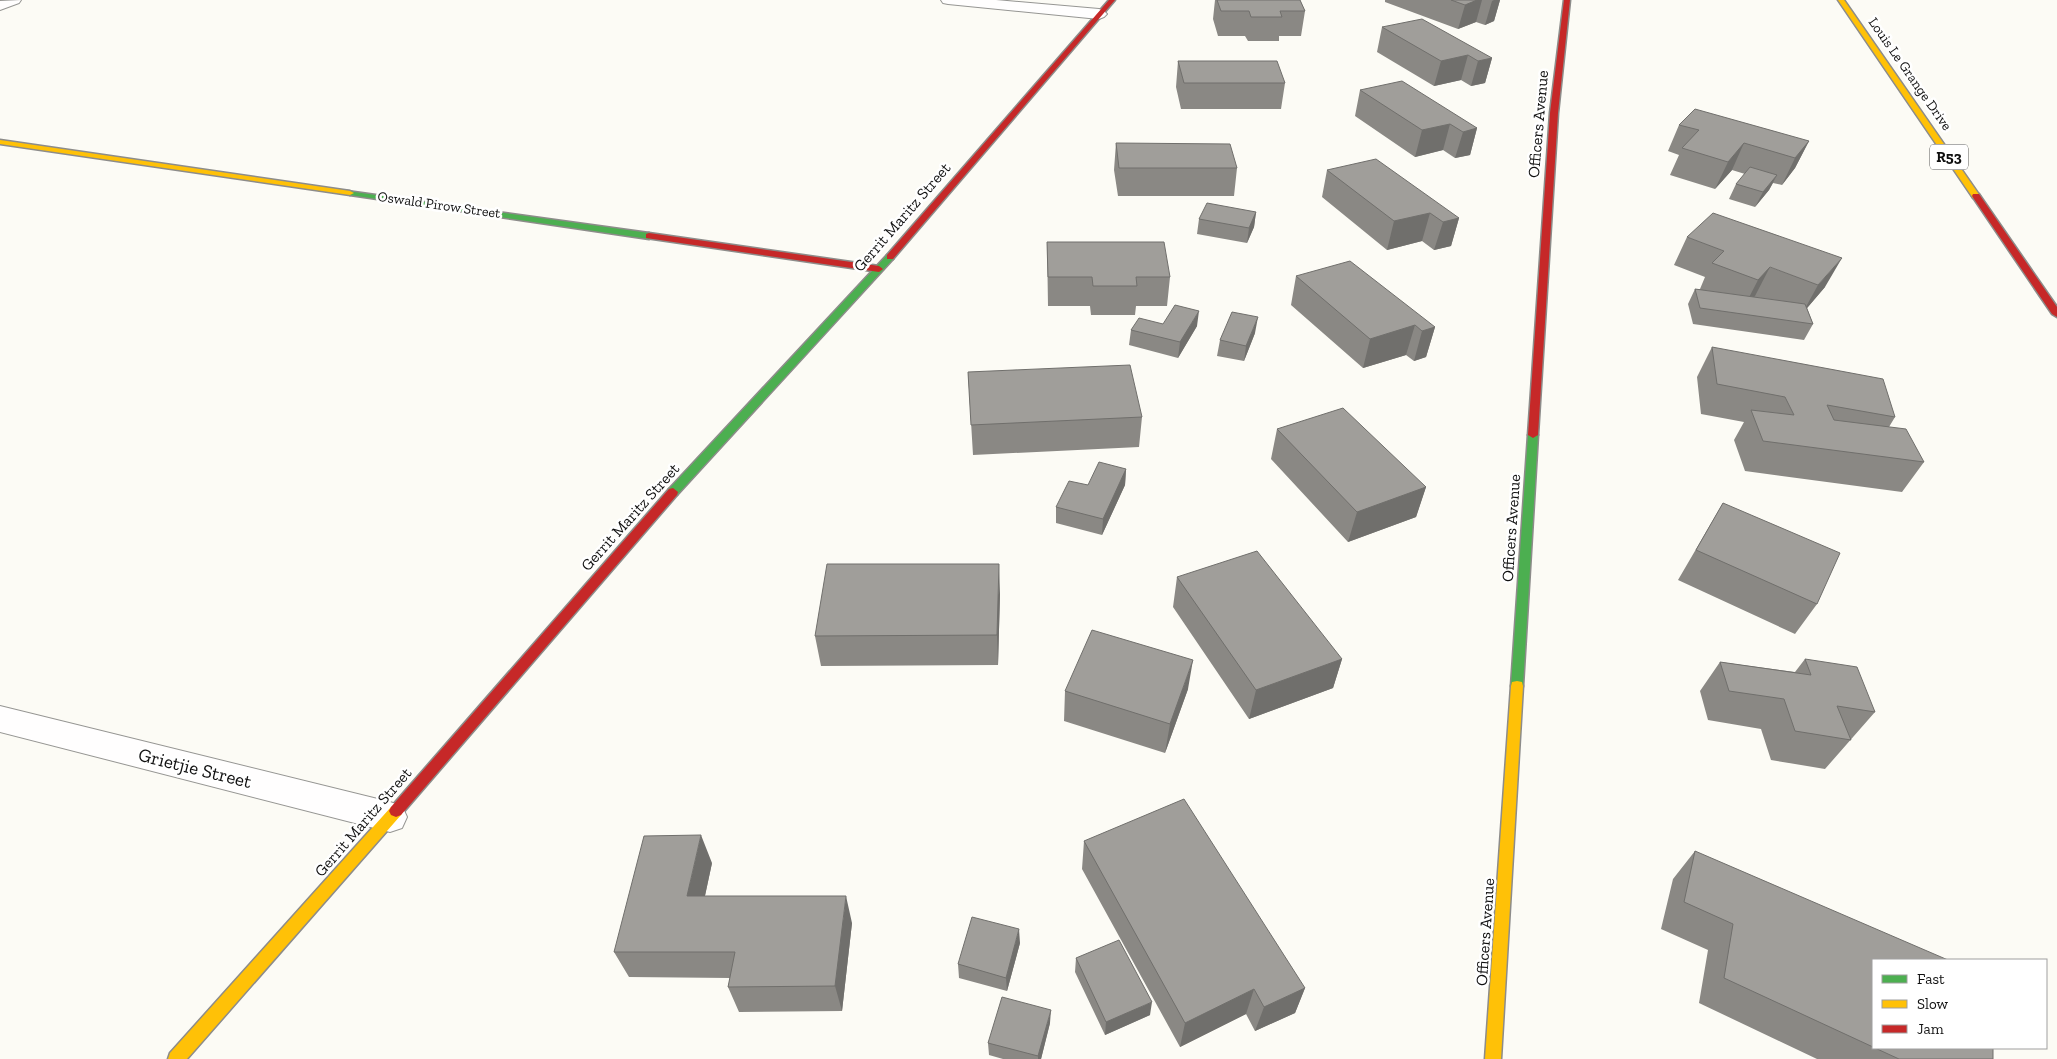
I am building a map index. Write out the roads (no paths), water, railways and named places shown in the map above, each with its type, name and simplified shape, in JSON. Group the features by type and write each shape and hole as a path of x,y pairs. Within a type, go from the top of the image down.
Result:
{"street":[{"path":"0,6 14,0"},
{"path":"948,0 1099,14"},
{"name":"Gerrit Maritz Street","path":"176,1059 390,817 642,526 879,269 1112,0"},
{"name":"Officers Avenue","path":"1493,1059 1554,113 1567,0"},
{"name":"Louis Le Grange Drive","path":"1841,0 2057,314"},
{"name":"Oswald Pirow Street","path":"0,142 879,269"},
{"name":"Grietjie Street","path":"0,719 390,817"}]}
